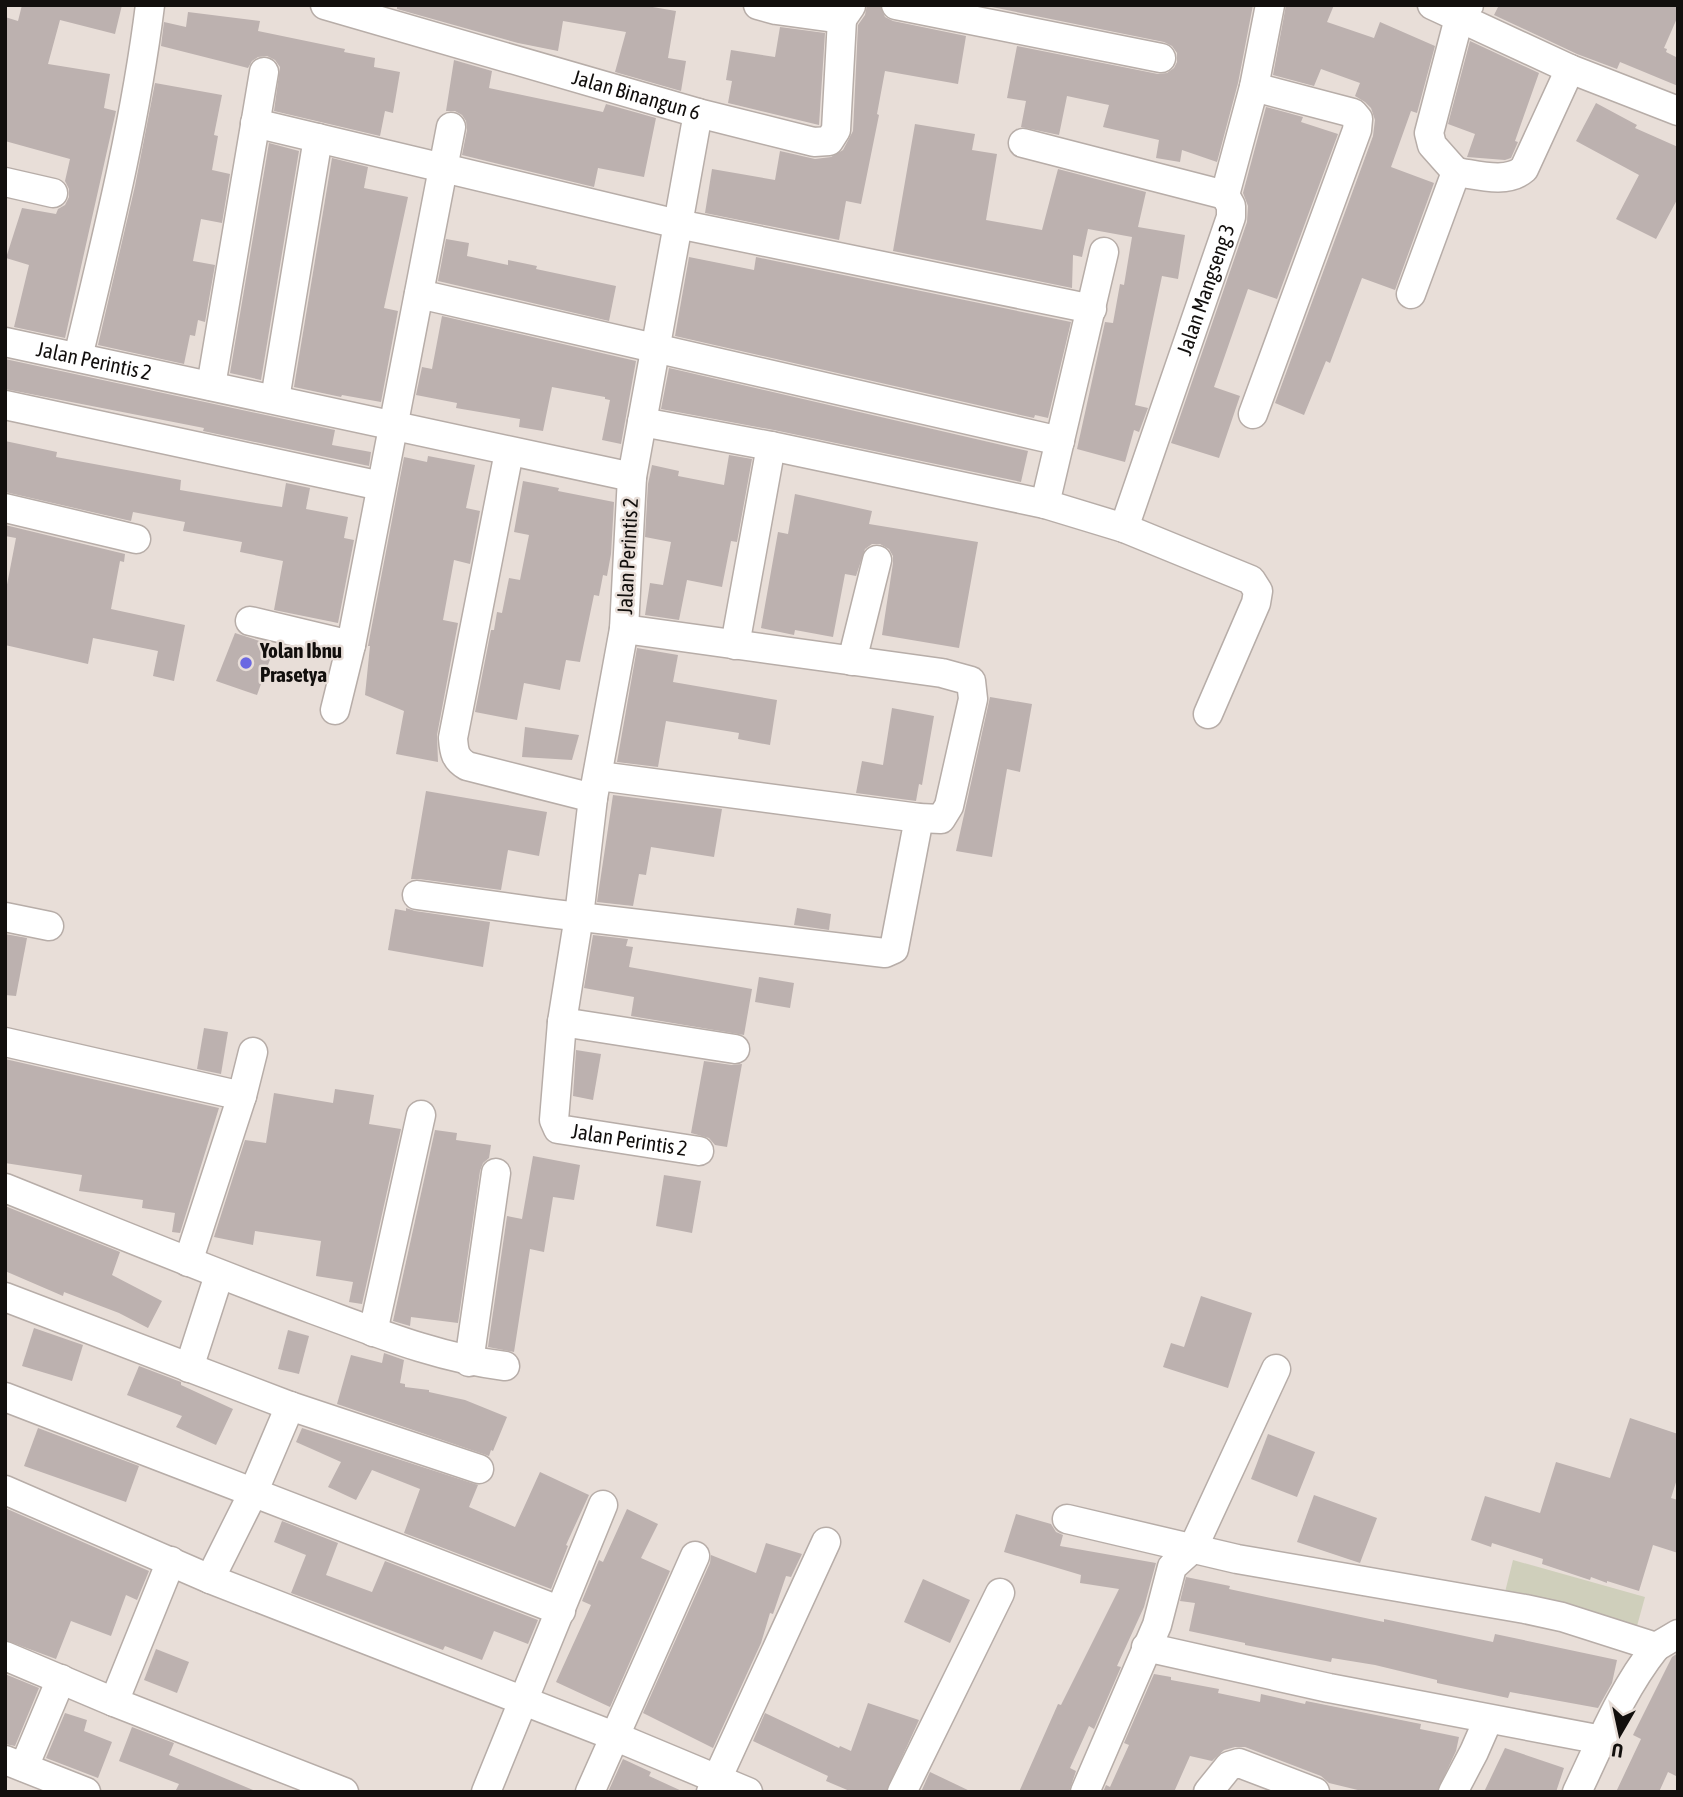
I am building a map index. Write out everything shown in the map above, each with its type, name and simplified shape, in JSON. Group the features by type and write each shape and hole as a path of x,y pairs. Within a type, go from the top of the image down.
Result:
{"street":[{"path":"78,357 119,185 141,77 150,5"},
{"name":"Jalan Binangun 6","path":"325,5 367,11 698,113 814,142 829,141 836,130 847,12"},
{"path":"896,5 1161,58"},
{"name":"Jalan Mangseng 3","path":"1124,528 1231,217 1231,206 1225,195 1254,87 1270,5"},
{"path":"1432,5 1464,11 1570,69 1678,111"},
{"path":"770,7 847,12"},
{"path":"1464,11 1430,133 1432,145 1456,172 1504,178 1517,175 1524,169 1570,69"},
{"path":"211,386 264,72"},
{"path":"1253,414 1357,130 1358,119 1353,113 1254,87"},
{"path":"632,477 698,113"},
{"path":"255,123 678,224 1092,309"},
{"path":"335,710 351,645 451,127"},
{"path":"275,399 318,138"},
{"path":"1023,143 1225,195"},
{"path":"1411,294 1456,172"},
{"path":"5,182 53,194"},
{"path":"1045,504 1104,252"},
{"path":"419,294 1060,441"},
{"name":"Jalan Perintis 2","path":"5,342 632,477 624,629 596,787 562,1022 554,1120 558,1129 699,1151"},
{"path":"5,405 381,486"},
{"path":"642,422 771,446 1045,504 1124,528 1251,580 1258,591 1256,603 1209,714"},
{"path":"735,645 771,446"},
{"path":"509,452 453,738 458,761 467,766 596,787 919,818 941,819 949,806 973,699 971,681 942,674 624,629"},
{"path":"5,508 136,539"},
{"path":"852,661 877,560"},
{"path":"250,621 351,645"},
{"path":"417,895 885,953 894,949 919,818"},
{"path":"5,917 48,926"},
{"path":"562,1022 735,1049"},
{"path":"5,1042 242,1096"},
{"path":"188,1262 242,1096 253,1052"},
{"path":"373,1332 421,1115"},
{"path":"469,1362 496,1173"},
{"path":"5,1188 219,1275 373,1332 469,1362 505,1367"},
{"path":"189,1368 219,1275"},
{"path":"5,1297 290,1406 479,1469"},
{"path":"1086,1792 1157,1625 1172,1567 1193,1548 1276,1369"},
{"path":"5,1397 561,1611"},
{"path":"210,1578 253,1493 290,1406"},
{"path":"5,1490 210,1578 614,1736 714,1785 748,1792"},
{"path":"486,1792 603,1505"},
{"path":"1067,1519 1237,1559 1525,1609 1667,1641"},
{"path":"714,1785 826,1542"},
{"path":"590,1792 695,1556"},
{"path":"114,1702 171,1561"},
{"path":"902,1792 1000,1593"},
{"path":"1577,1792 1636,1673 1667,1641"},
{"path":"1146,1647 1488,1720 1602,1740"},
{"path":"5,1656 114,1702 344,1792"},
{"path":"61,1679 15,1764 86,1792"},
{"path":"1453,1792 1488,1720"},
{"path":"1208,1792 1229,1766 1238,1763 1315,1792"}],"green space":[{"path":"1513,1560 1645,1597 1637,1626 1503,1600"}],"building":[{"path":"22,5 122,5 115,34 60,20 48,64 110,74 104,108 116,111 65,338 14,327 29,265 6,258 22,208 56,214 58,209 65,205 69,197 65,181 70,159 5,141 5,17 18,21"},
{"path":"397,5 641,5 676,11 668,58 686,61 681,91 615,72 626,32 563,21 558,51 518,43 397,9"},
{"path":"867,5 880,5 885,17 893,21 966,36 958,84 885,71 861,204 846,201 839,240 705,213 712,169 775,180 780,151 815,159 831,157 843,150 853,131 858,25 865,15"},
{"path":"982,5 1253,5 1238,83 1217,162 1182,150 1180,162 1156,158 1159,140 1103,127 1109,105 1067,96 1059,135 1021,127 1026,101 1007,98 1017,46 1158,74 1167,73 1174,68 1177,53 1172,46 1164,42"},
{"path":"1286,5 1334,5 1327,22 1374,38 1380,22 1435,46 1417,113 1411,111 1391,167 1434,183 1395,290 1362,278 1330,363 1326,361 1304,415 1275,403 1373,136 1375,120 1371,108 1355,96 1360,83 1321,69 1314,86 1273,75"},
{"path":"1499,5 1678,5 1678,16 1664,48 1678,58 1678,86 1620,62 1617,69 1577,54 1494,15"},
{"path":"188,12 260,21 258,31 345,49 344,52 375,58 374,67 400,72 393,113 385,111 380,136 274,111 280,67 275,60 267,56 258,57 248,68 161,46 164,22 186,27"},
{"path":"780,27 825,33 819,125 728,103 732,81 726,80 731,50 775,57"},
{"path":"1470,41 1539,73 1515,141 1518,142 1511,158 1505,160 1467,157 1475,134 1448,124"},
{"path":"454,60 492,71 489,88 603,112 606,104 656,118 644,177 598,168 594,187 462,155 466,121 455,111 446,111"},
{"path":"155,83 222,95 214,135 218,136 212,170 230,174 222,223 201,219 193,261 215,265 205,322 198,320 195,336 190,335 184,364 98,345 135,186"},
{"path":"1596,103 1637,125 1635,128 1678,147 1678,198 1656,239 1616,219 1639,175 1576,141"},
{"path":"1266,107 1303,117 1301,122 1338,134 1277,299 1248,289 1214,387 1240,396 1219,458 1171,443 1247,222 1248,206 1243,193"},
{"path":"915,124 975,134 972,150 997,154 986,220 1042,230 1058,169 1146,192 1138,227 1185,235 1178,279 1162,276 1135,405 1148,408 1139,432 1134,430 1125,462 1077,449 1105,322 1113,323 1120,284 1124,285 1132,237 1088,229 1082,257 1073,255 1072,288 893,251"},
{"path":"269,143 299,151 261,380 230,373"},
{"path":"332,158 368,167 364,188 408,197 384,308 398,311 381,402 294,387"},
{"path":"446,239 469,243 467,256 508,265 508,260 537,266 536,269 616,286 609,321 438,281"},
{"path":"689,257 754,270 756,257 1071,322 1048,418 1035,415 1034,418 675,336"},
{"path":"442,316 636,361 621,444 602,440 610,400 605,397 552,387 543,431 519,427 520,419 456,408 457,403 416,395 422,367 432,369"},
{"path":"5,359 335,430 332,445 371,452 369,466 203,431 204,428 5,389"},
{"path":"669,368 1028,451 1021,482 661,409"},
{"path":"5,441 57,452 56,457 181,480 180,490 282,507 286,483 310,488 306,509 348,517 344,538 354,540 338,623 274,610 283,561 240,552 242,542 183,531 185,522 133,512 131,521 5,492"},
{"path":"729,455 752,459 737,542 731,541 722,587 687,580 679,620 645,615 650,583 663,585 671,542 645,537 648,484 652,465 679,471 678,476 724,485"},
{"path":"428,456 475,465 466,508 480,511 470,564 454,560 443,620 458,623 437,735 438,762 396,754 404,711 365,695 368,646 404,457 427,462"},
{"path":"523,481 614,502 607,576 603,575 599,596 594,595 580,662 566,660 560,690 524,683 517,720 475,712 497,612 502,613 509,578 520,580 529,535 514,532"},
{"path":"795,494 872,511 869,524 978,542 959,648 882,635 893,556 889,549 880,544 872,544 865,549 856,576 845,574 833,637 795,630 794,635 761,628 778,532 788,534"},
{"path":"5,525 125,554 124,562 120,561 111,609 185,625 174,681 153,676 158,651 93,638 88,664 5,645 5,595 16,538 5,536"},
{"name":"Yolan Ibnu Prasetya","path":"235,633 275,646 257,695 216,681"},
{"path":"637,648 678,655 673,682 777,700 770,745 738,739 739,733 666,721 658,767 617,762"},
{"path":"990,697 1032,704 1020,772 1007,769 992,857 956,851"},
{"path":"892,708 934,716 922,785 919,784 916,801 856,793 862,761 883,765"},
{"path":"525,727 579,735 572,760 522,757"},
{"path":"426,791 547,812 539,856 508,850 501,890 411,879"},
{"path":"613,795 722,809 714,857 651,847 646,875 639,874 633,906 597,902"},
{"path":"406,908 490,922 483,967 388,950 395,909 406,911"},
{"path":"797,908 831,914 829,930 794,925"},
{"path":"5,934 27,938 16,996 5,995"},
{"path":"593,935 628,939 626,946 633,947 629,967 752,989 744,1035 631,1016 634,997 584,988"},
{"path":"759,977 794,983 790,1008 755,1002"},
{"path":"204,1028 228,1032 221,1074 197,1069"},
{"path":"576,1050 601,1054 593,1100 573,1096"},
{"path":"5,1059 219,1108 180,1233 172,1232 175,1213 142,1208 143,1200 79,1191 82,1175 5,1163"},
{"path":"704,1061 742,1064 727,1147 715,1145 709,1138 691,1133"},
{"path":"335,1089 374,1095 369,1124 401,1129 362,1304 349,1302 353,1282 316,1276 321,1241 255,1231 253,1245 214,1237 245,1140 266,1143 274,1093 333,1103"},
{"path":"435,1130 457,1133 456,1140 491,1145 489,1158 480,1171 458,1323 411,1317 410,1326 393,1321"},
{"path":"533,1156 580,1165 574,1200 553,1197 544,1252 530,1249 514,1352 488,1347 507,1216 522,1219"},
{"path":"664,1175 701,1181 692,1233 656,1226"},
{"path":"5,1206 120,1252 112,1275 162,1301 148,1328 119,1313 64,1292 63,1296 5,1271"},
{"path":"1201,1296 1252,1313 1228,1388 1163,1367 1171,1343 1184,1347"},
{"path":"34,1328 83,1345 72,1381 22,1366"},
{"path":"288,1330 309,1336 299,1374 278,1369"},
{"path":"384,1353 404,1360 400,1383 405,1384 405,1387 429,1390 465,1400 507,1417 489,1456 337,1404 351,1355 382,1363"},
{"path":"139,1366 181,1382 181,1385 233,1409 216,1445 176,1427 182,1416 127,1395"},
{"path":"1630,1418 1678,1434 1678,1476 1671,1498 1678,1500 1678,1553 1653,1545 1639,1591 1591,1577 1590,1580 1542,1564 1543,1559 1492,1543 1491,1547 1471,1540 1485,1496 1540,1513 1556,1462 1610,1478"},
{"path":"38,1428 139,1466 126,1502 24,1466"},
{"path":"302,1428 478,1485 469,1507 515,1527 540,1472 589,1495 566,1545 568,1546 551,1589 404,1533 420,1489 372,1470 356,1500 328,1487 341,1462 296,1442"},
{"path":"1268,1434 1315,1452 1297,1497 1251,1479"},
{"path":"1314,1495 1377,1518 1360,1563 1297,1542"},
{"path":"5,1508 149,1571 137,1600 126,1595 111,1636 71,1621 56,1659 5,1640"},
{"path":"627,1509 658,1524 641,1558 670,1571 610,1707 556,1682 591,1605 582,1601 599,1560 603,1562"},
{"path":"1016,1514 1051,1524 1056,1532 1063,1535 1060,1546 1156,1563 1144,1607 1117,1666 1121,1667 1094,1729 1089,1726 1070,1768 1076,1771 1069,1792 1019,1792 1058,1704 1061,1705 1119,1589 1080,1583 1081,1575 1004,1552"},
{"path":"282,1521 338,1543 326,1575 372,1592 385,1561 538,1620 528,1644 494,1631 482,1660 445,1646 443,1650 291,1593 306,1555 274,1542"},
{"path":"766,1543 802,1554 791,1577 786,1576 761,1643 713,1748 643,1713 710,1563 711,1555 756,1573"},
{"path":"1186,1577 1230,1586 1229,1589 1384,1622 1384,1619 1493,1642 1495,1634 1617,1660 1612,1683 1598,1708 1510,1692 1508,1698 1437,1683 1437,1680 1375,1665 1332,1658 1331,1662 1245,1645 1189,1631 1195,1603 1180,1601"},
{"path":"923,1579 970,1600 950,1643 904,1622"},
{"path":"156,1649 189,1662 177,1693 144,1680"},
{"path":"1678,1653 1678,1777 1668,1772 1659,1792 1616,1792 1641,1739 1633,1735 1672,1657"},
{"path":"5,1674 39,1688 15,1746 5,1744"},
{"path":"1154,1674 1260,1702 1261,1694 1421,1724 1420,1729 1459,1737 1456,1751 1437,1792 1366,1792 1329,1783 1321,1776 1245,1747 1235,1747 1224,1750 1212,1761 1190,1756 1174,1792 1103,1792 1106,1785 1110,1787 1129,1745 1124,1743"},
{"path":"868,1703 919,1720 886,1792 852,1792 826,1781 828,1776 753,1741 765,1713 839,1748 840,1746 851,1751"},
{"path":"65,1713 87,1720 84,1731 112,1742 98,1778 46,1758"},
{"path":"132,1727 174,1743 169,1755 258,1792 175,1792 179,1784 119,1761"},
{"path":"1505,1748 1564,1768 1556,1792 1484,1792"},
{"path":"623,1759 651,1772 649,1776 684,1792 608,1792"},
{"path":"930,1772 972,1792 921,1792"}],"place":[{"name":"Yolan Ibnu Prasetya","path":"246,663"}]}
